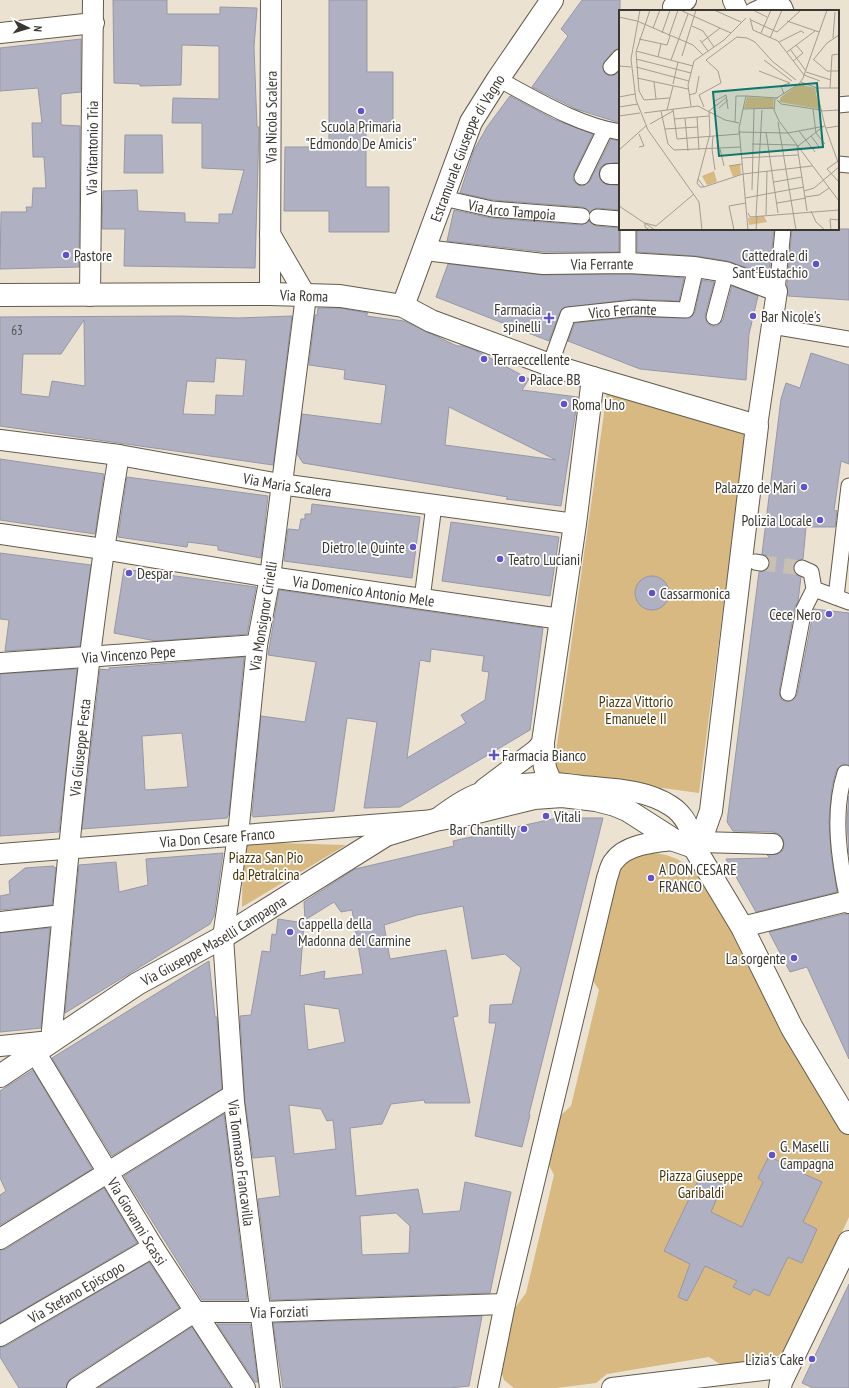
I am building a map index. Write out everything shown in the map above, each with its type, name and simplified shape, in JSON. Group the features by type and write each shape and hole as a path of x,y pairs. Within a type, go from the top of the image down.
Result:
{"street":[{"name":"Via Vitantonio Tria","path":"90,296 94,0"},
{"name":"Via Nicola Scalera","path":"270,294 271,0"},
{"name":"Estramurale Giuseppe di Vagno","path":"403,306 425,250 471,122 498,79 552,0"},
{"path":"733,0 738,10"},
{"path":"754,10 769,3 777,2 784,6 786,10"},
{"path":"0,33 94,23"},
{"path":"498,79 562,112 605,130 619,132"},
{"path":"839,105 849,104"},
{"path":"582,176 605,130"},
{"path":"839,164 849,165"},
{"name":"Via Arco Tampoia","path":"443,198 492,209 619,219"},
{"path":"628,230 628,263"},
{"path":"690,843 710,811 757,426 772,326 783,230"},
{"path":"270,234 306,296"},
{"name":"Via Ferrante","path":"425,250 543,264 628,263 696,267 726,272 776,291"},
{"name":"Vico Ferrante","path":"550,365 568,315 634,308 686,310 696,267"},
{"path":"714,317 726,272"},
{"name":"Via Roma","path":"0,295 90,296 270,294 340,296 403,306 431,321 550,365 757,426"},
{"name":"Via Monsignor Cirielli","path":"223,937 238,835 257,645 270,577 280,484 306,296"},
{"path":"772,326 849,339"},
{"path":"556,790 543,761 543,742 575,524 593,378"},
{"name":"Via Maria Scalera","path":"0,440 119,455 280,484 575,524"},
{"name":"Via Giuseppe Festa","path":"43,1046 62,915 68,848 103,549 119,455"},
{"path":"814,589 842,599 849,486"},
{"path":"422,599 434,505"},
{"name":"Via Domenico Antonio Mele","path":"0,534 103,549 270,577 561,618"},
{"path":"788,693 804,609 814,589 811,572 802,568"},
{"name":"Via Vincenzo Pepe","path":"0,663 257,645"},
{"path":"480,793 494,780 536,750 543,742"},
{"path":"742,927 849,902 841,868 845,855 838,833 839,791 845,773"},
{"path":"435,820 464,800 480,793 518,785 556,790"},
{"name":"Via Giuseppe Maselli Campagna","path":"0,1076 137,984 223,937 386,835 435,820 469,814 534,798 556,790 615,805 690,843"},
{"name":"Via Don Cesare Franco","path":"0,854 435,820"},
{"path":"488,1388 505,1304 594,924 613,862 620,853 651,843 772,844"},
{"path":"690,843 742,927 792,1028 849,1123"},
{"path":"0,922 62,915"},
{"name":"Via Tommaso Francavilla","path":"223,937 233,1095 259,1312 270,1388"},
{"path":"0,1046 43,1046"},
{"name":"Via Giovanni Scassi","path":"43,1046 109,1172 153,1247 194,1312 246,1388"},
{"path":"0,1239 233,1095"},
{"path":"612,1388 786,1381 849,1242"},
{"name":"Via Stefano Episcopo","path":"0,1336 153,1247"},
{"name":"Via Forziati","path":"194,1312 259,1312 505,1304"},
{"path":"77,1388 194,1312"}],"green space":[{"name":"Piazza Vittorio Emanuele II","path":"607,392 746,435 699,793 553,773"},
{"name":"Piazza San Pio da Petralcina","path":"243,842 346,845 242,907"},
{"name":"Piazza Giuseppe Garibaldi","path":"639,852 673,857 693,870 700,877 849,1135 849,1217 786,1353 723,1366 709,1357 607,1374 596,1383 556,1388 514,1388 504,1380 501,1371 512,1312 526,1293 554,1175 549,1165 560,1116 571,1106 599,990 593,981 618,871 623,861"}],"building":[{"path":"113,0 167,0 167,14 220,14 220,7 257,8 254,47 257,127 259,127 255,268 124,266 125,229 102,229 103,191 137,190 138,211 185,213 185,222 219,223 219,214 232,214 244,170 202,168 202,123 172,123 173,98 219,99 219,46 182,45 181,85 140,86 140,84 114,83"},
{"name":"Scuola Primaria \"Edmondo De Amicis\"","path":"329,0 367,0 367,72 393,72 393,123 366,122 366,187 389,187 389,232 329,232 329,211 284,211 285,147 329,147"},
{"path":"582,0 620,0 619,48 613,51 602,66 605,73 609,76 614,75 619,71 619,123 576,109 532,87 568,36 561,29"},
{"path":"81,39 81,92 61,94 61,125 80,126 79,267 0,269 1,212 27,212 26,207 32,207 33,188 46,188 44,157 33,157 32,123 42,123 38,88 0,91 0,48"},
{"path":"510,96 553,119 593,134 574,173 574,182 583,186 590,181 611,139 619,141 619,162 605,164 600,168 599,174 600,179 605,184 619,186 619,210 597,208 590,212 583,207 493,200 460,193 474,150 487,127"},
{"path":"125,135 162,135 163,173 124,173"},
{"path":"454,210 491,218 581,225 589,221 596,226 619,228 619,252 544,252 447,241"},
{"name":"Cattedrale di Sant'Eustachio","path":"849,229 849,300 788,296 787,285 792,230"},
{"path":"637,230 774,230 769,276 728,261 696,256 637,252"},
{"path":"448,264 542,275 628,274 684,278 679,301 633,299 563,308 549,341 436,297"},
{"path":"702,280 714,282 705,315 707,323 711,326 717,326 723,320 732,286 758,296 749,334 746,380 640,369 568,341 575,323 634,317 690,318 695,312"},
{"path":"318,308 339,308 368,313 366,316 404,321 457,346 464,346 479,352 529,379 522,390 578,397 561,506 506,499 508,497 303,463 297,454 302,414 381,424 386,385 344,379 345,370 309,365 315,315 317,315","holes":["449,407 556,460 445,445"]},
{"path":"181,316 238,318 292,316 273,465 0,426 0,317","holes":["84,320 85,386 52,381 49,397 21,394 23,354 61,354","216,358 246,360 243,396 216,395 215,415 183,414 187,381 214,382"]},
{"path":"811,353 849,365 849,464 841,461 834,510 837,511 835,527 806,527 803,559 797,561 794,565 795,573 801,577 798,601 795,607 779,692 782,700 786,702 791,701 797,695 814,609 849,613 849,765 842,764 836,771 832,787 829,820 831,854 837,892 756,912 726,859 770,858 767,855 778,854 783,850 783,839 779,834 773,832 733,831 727,822 759,572 768,569 770,564 767,556 762,554 781,399 786,383 800,388"},
{"path":"0,459 104,474 95,534 0,520"},
{"path":"127,477 268,496 261,558 218,550 218,546 188,542 187,547 118,537"},
{"path":"312,504 420,517 412,578 284,561 288,529 299,530 301,519 305,519 305,514 311,514"},
{"name":"Teatro Luciani","path":"451,522 559,537 550,596 442,581"},
{"path":"0,553 91,565 80,646 5,651 9,620 0,619"},
{"path":"124,569 256,587 247,634 156,641 114,633"},
{"name":"Cassarmonica","path":"652,576 664,581 669,593 664,605 652,610 640,605 635,593 640,581"},
{"path":"279,590 543,628 530,730 400,807 364,808 377,722 347,718 334,811 253,817 261,716 305,722 316,662 268,655","holes":["431,649 484,656 482,671 489,672 485,700 461,715 466,723 407,758 420,660 430,662"]},
{"path":"244,657 229,813 227,818 82,829 100,669 109,670 109,668","holes":["182,733 188,787 145,790 142,736"]},
{"path":"77,669 59,832 0,836 0,674"},
{"path":"849,796 849,855 847,820"},
{"path":"557,818 603,818 522,1147 475,1136 496,1023 489,1023 490,1005 512,1004 521,968 505,954 472,959 463,906 417,915 384,925 390,959 446,950 458,1016 453,1017 470,1103 425,1103 424,1100 391,1104 382,1124 350,1128 356,1196 418,1189 423,1214 460,1211 465,1182 511,1192 490,1293 271,1300 258,1199 280,1196 275,1156 253,1158 245,1101 240,1016 251,1015 262,951 270,952 272,934 276,935 278,919 304,923 300,976 325,971 324,979 363,974 352,910 341,912 334,902 305,920 304,902 355,869 454,846 453,841","holes":["304,1004 339,1009 345,1042 308,1050","289,1105 321,1109 327,1121 333,1120 336,1149 294,1154","396,1213 410,1226 409,1253 362,1255 360,1216"]},
{"path":"223,853 214,916 210,924 65,1013 79,865 116,862 119,892 148,885 146,859"},
{"path":"53,866 56,868 52,905 0,910 0,896 10,894 9,881 25,868"},
{"path":"849,914 849,1059 807,967 790,972 769,932"},
{"path":"50,928 41,1028 0,1032 0,933"},
{"path":"209,961 215,1017 217,1017 222,1089 112,1156 52,1058"},
{"path":"33,1070 92,1169 0,1225 0,1195 6,1191 0,1178 0,1091"},
{"path":"224,1114 247,1300 202,1300 124,1176"},
{"path":"769,1156 784,1164 800,1159 808,1165 804,1174 822,1182 803,1222 817,1229 802,1263 788,1257 769,1296 754,1289 750,1295 733,1287 737,1281 705,1266 687,1301 678,1297 690,1264 664,1251 701,1174 723,1184 711,1212 742,1227 763,1182 758,1178"},
{"path":"104,1188 137,1243 0,1323 0,1250 6,1249"},
{"path":"149,1262 179,1308 71,1378 66,1388 19,1388 0,1357 0,1347 6,1346"},
{"path":"849,1284 849,1388 813,1388 802,1383"},
{"path":"482,1316 469,1386 450,1388 283,1388 273,1323"},
{"path":"217,1324 250,1324 258,1382 255,1382"},
{"path":"192,1327 231,1388 98,1388"}],"tunnel":[{"path":"761,563 802,568"}],"place":[{"name":"Scuola Primaria \"Edmondo De Amicis\"","path":"361,111"},
{"name":"Pastore","path":"66,255"},
{"name":"Cattedrale di Sant'Eustachio","path":"816,264"},
{"name":"Bar Nicole's","path":"753,316"},
{"name":"Farmacia spinelli","path":"549,318"},
{"name":"Terraeccellente","path":"484,359"},
{"name":"Palace BB","path":"522,379"},
{"name":"Roma Uno","path":"564,404"},
{"name":"Palazzo de Mari","path":"804,487"},
{"name":"Polizia Locale","path":"820,520"},
{"name":"Dietro le Quinte","path":"413,547"},
{"name":"Teatro Luciani","path":"500,559"},
{"name":"Despar","path":"129,573"},
{"name":"Cassarmonica","path":"652,593"},
{"name":"Cece Nero","path":"829,614"},
{"name":"Farmacia Bianco","path":"494,755"},
{"name":"Vitali","path":"546,816"},
{"name":"Bar Chantilly","path":"524,829"},
{"name":"A DON CESARE FRANCO","path":"651,878"},
{"name":"Cappella della Madonna del Carmine","path":"290,932"},
{"name":"La sorgente","path":"794,958"},
{"name":"G. Maselli Campagna","path":"772,1155"},
{"name":"Lizia's Cake","path":"812,1359"}]}
